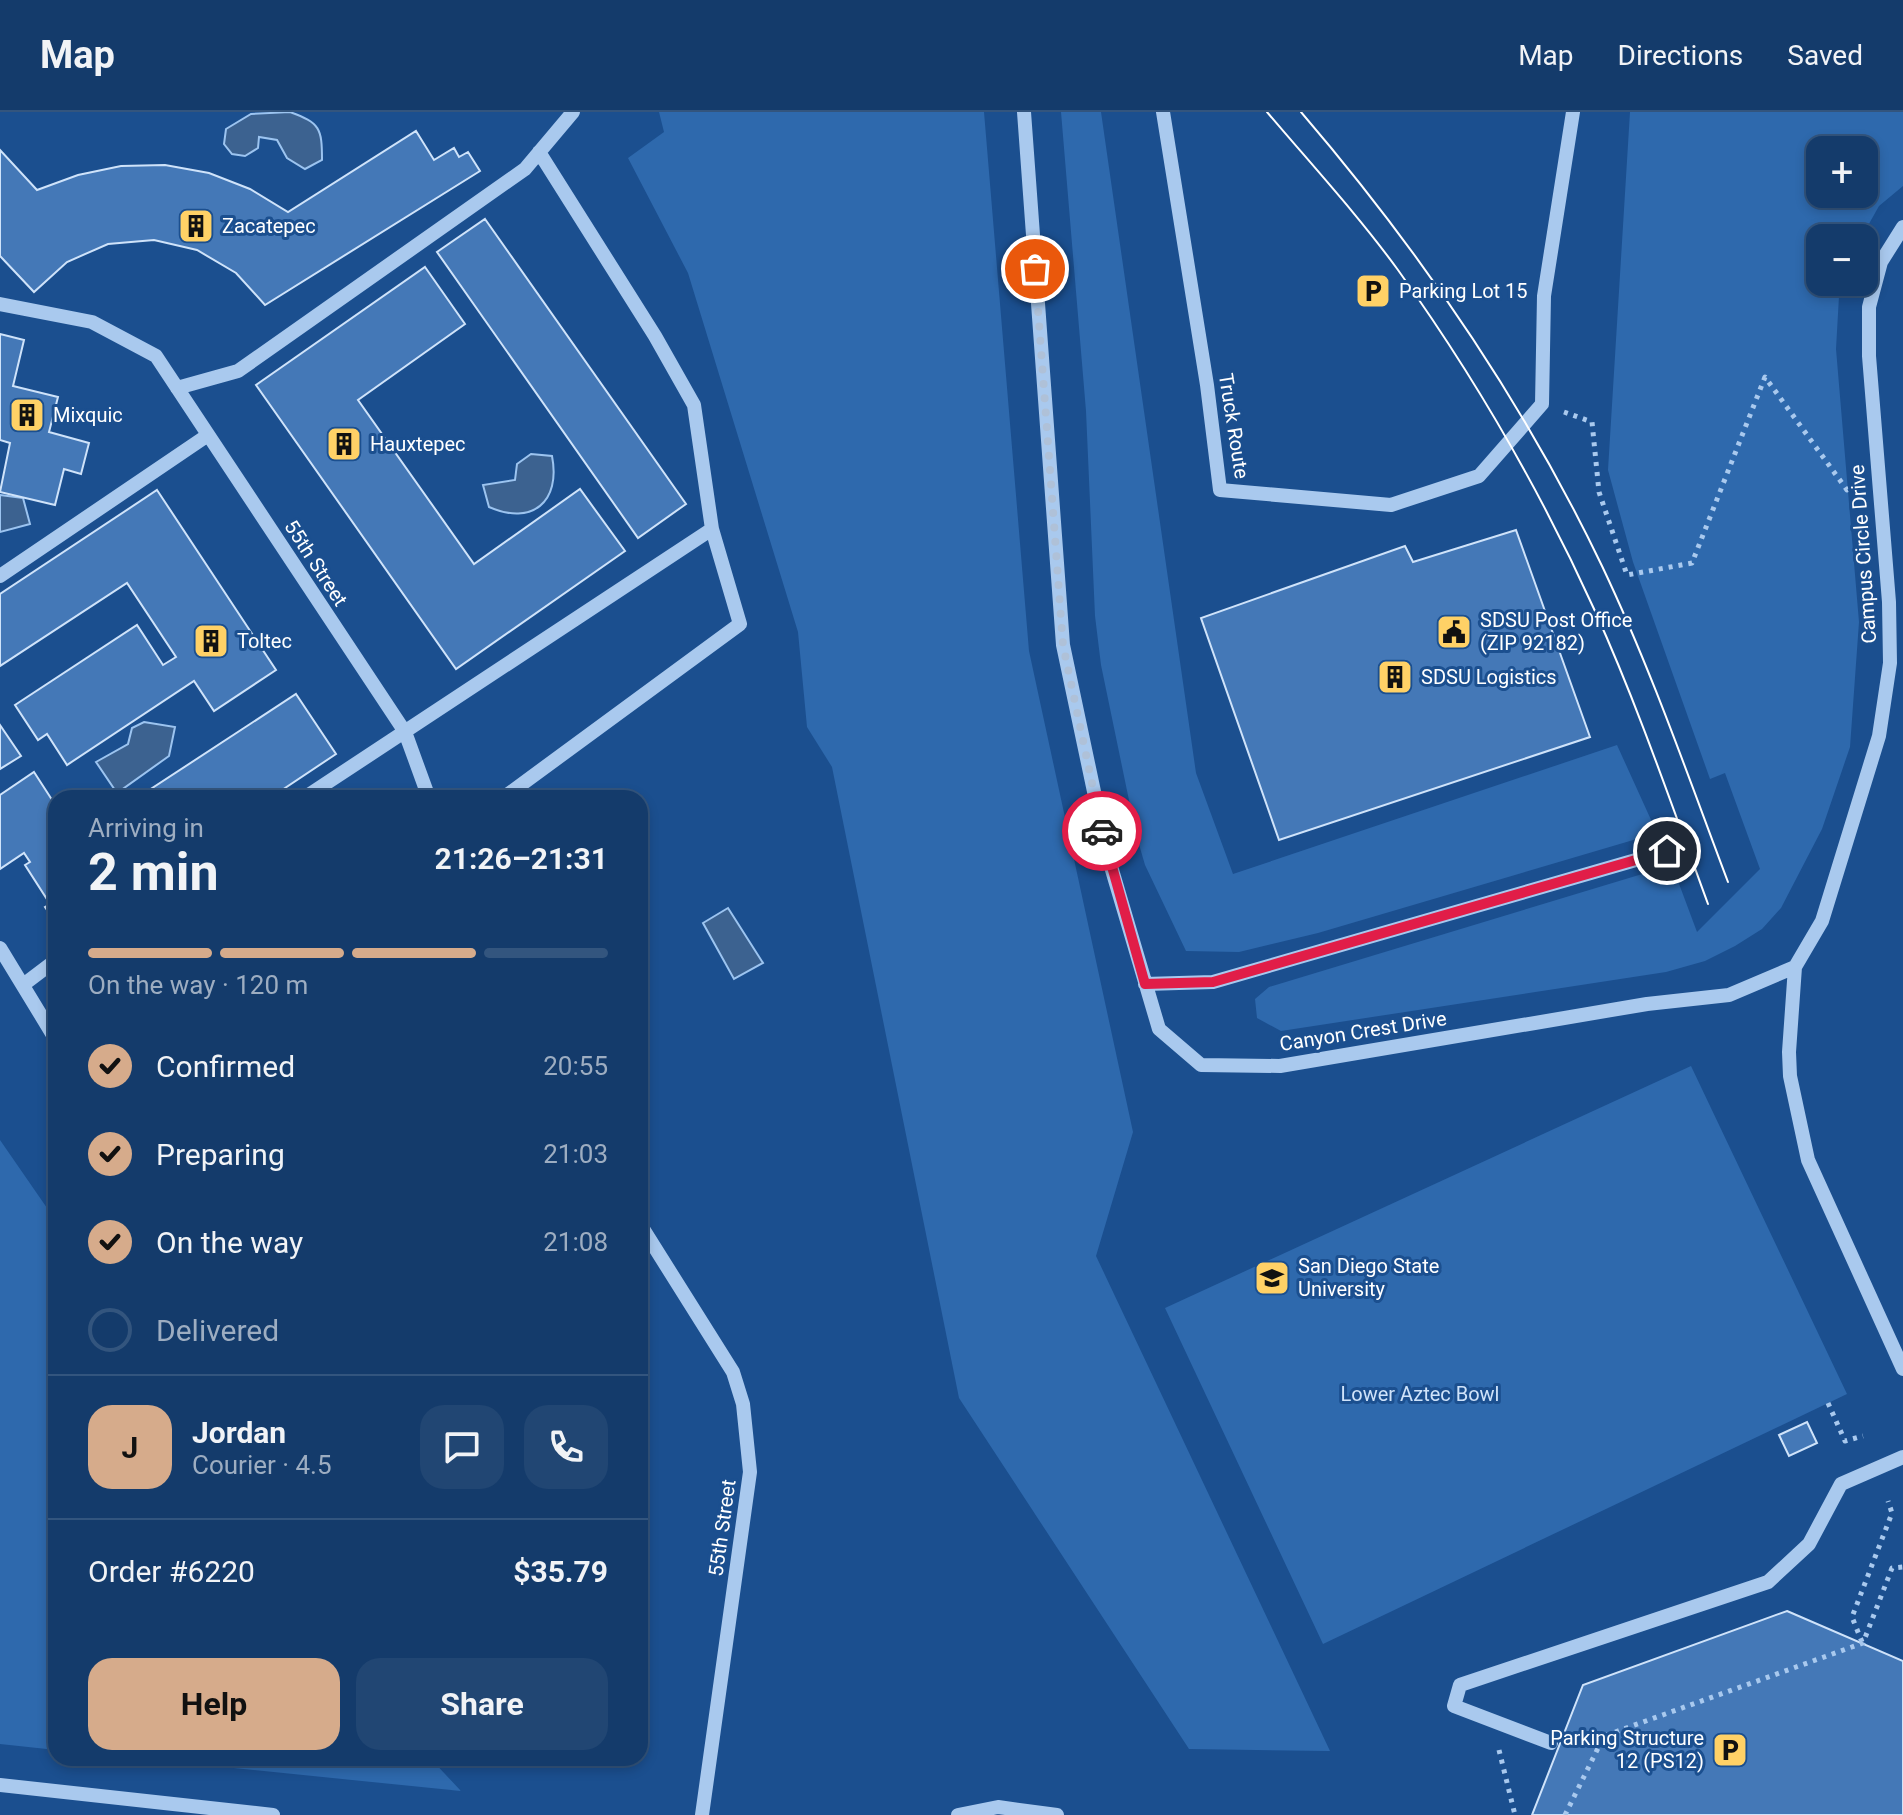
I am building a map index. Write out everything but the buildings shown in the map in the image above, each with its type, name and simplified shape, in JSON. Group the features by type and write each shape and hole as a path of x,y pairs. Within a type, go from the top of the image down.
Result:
{"street":[{"path":"177,388 238,371 525,169 573,112"},
{"name":"Canyon Crest Drive","path":"1024,112 1063,645 1107,853 1159,1029 1201,1065 1280,1066 1647,1004 1729,995 1795,967"},
{"name":"Truck Route","path":"1163,112 1207,385 1220,490 1391,505 1479,476 1542,404"},
{"path":"1542,404 1544,296 1573,112"},
{"path":"514,790 740,624 712,529 694,405 655,336 539,152"},
{"name":"Campus Circle Drive","path":"1795,967 1822,921 1879,736 1890,663 1889,602 1869,356 1869,307 1881,262 1903,227"},
{"name":"55th Street","path":"0,304 92,322 156,356 405,732 426,790"},
{"path":"0,576 208,435"},
{"path":"316,790 712,529"},
{"path":"1145,984 1213,982 1667,851"},
{"path":"0,948 48,1027"},
{"path":"23,985 48,966"},
{"path":"1795,967 1790,1076 1808,1160 1903,1369"},
{"name":"55th Street","path":"648,1237 733,1372 743,1404 749,1458 748,1487 702,1815"},
{"path":"1551,1743 1454,1706 1460,1685 1768,1582 1809,1544 1841,1484 1903,1457"},
{"path":"0,1785 273,1815"},
{"path":"958,1815 998,1807 1057,1815"}],"path":[{"path":"1542,404 1592,422 1599,492 1627,575 1692,563 1765,377 1847,490 1860,484"},
{"path":"1828,1403 1845,1441 1863,1436"},
{"path":"1863,1643 1852,1617 1892,1513 1888,1501"},
{"path":"1565,1815 1604,1736 1863,1643 1892,1568 1903,1567"},
{"path":"1492,1721 1515,1815"}],"green space":[{"path":"659,112 984,112 1029,651 1133,1132 1096,1256 1330,1751 1189,1749 959,1398 832,767 807,727 798,632 688,273 628,158 664,132"},
{"path":"1061,112 1101,112 1196,773 1233,874 1617,745 1657,833 1318,933 1239,952 1186,951 1145,865 1101,665 1095,616 1086,411"},
{"path":"1630,112 1903,112 1903,186 1878,208 1878,136 1806,136 1806,208 1878,208 1869,224 1806,224 1806,296 1839,296 1836,349 1859,622 1850,747 1822,829 1781,908 1762,929 1735,946 1705,961 1666,972 1281,1031 1257,1018 1255,999 1269,987 1672,865 1697,932 1760,869 1725,773 1710,779 1633,562 1608,470"},
{"name":"Lower Aztec Bowl","path":"1691,1066 1847,1394 1323,1644 1165,1308"},
{"path":"0,1140 48,1209 48,1749 0,1744"},
{"path":"213,1766 438,1766 461,1791"}],"shaded area":[{"path":"290,112 308,120 320,134 322,160 305,169 287,158 277,140 259,137 258,148 245,156 232,154 224,144 226,129 251,114"},
{"path":"531,454 552,456 552,486 540,506 518,514 489,507 483,485 515,480 517,464"},
{"path":"0,495 23,498 30,524 0,532"},
{"path":"144,722 175,727 169,756 121,790 115,790 96,762 128,744 132,728"},
{"path":"728,908 763,963 734,979 703,923"}],"tram line":[{"path":"1267,112 1398,270 1453,351 1529,479 1611,647 1708,904"},
{"path":"1301,112 1428,273 1538,445 1602,566 1637,644 1728,882"}],"way so far":[{"path":"1035,269 1063,645 1102,831"}],"place":[{"name":"Zacatepec","path":"196,226"},
{"name":"Parking Lot 15","path":"1373,291"},
{"name":"Mixquic","path":"27,415"},
{"name":"Hauxtepec","path":"344,444"},
{"name":"SDSU Post Office (ZIP 92182)","path":"1454,632"},
{"name":"Toltec","path":"211,641"},
{"name":"SDSU Logistics","path":"1395,677"},
{"name":"San Diego State University","path":"1272,1278"},
{"name":"Parking Structure 12 (PS12)","path":"1730,1750"}],"route":[{"path":"1102,831 1145,984 1213,982 1667,851"}]}
